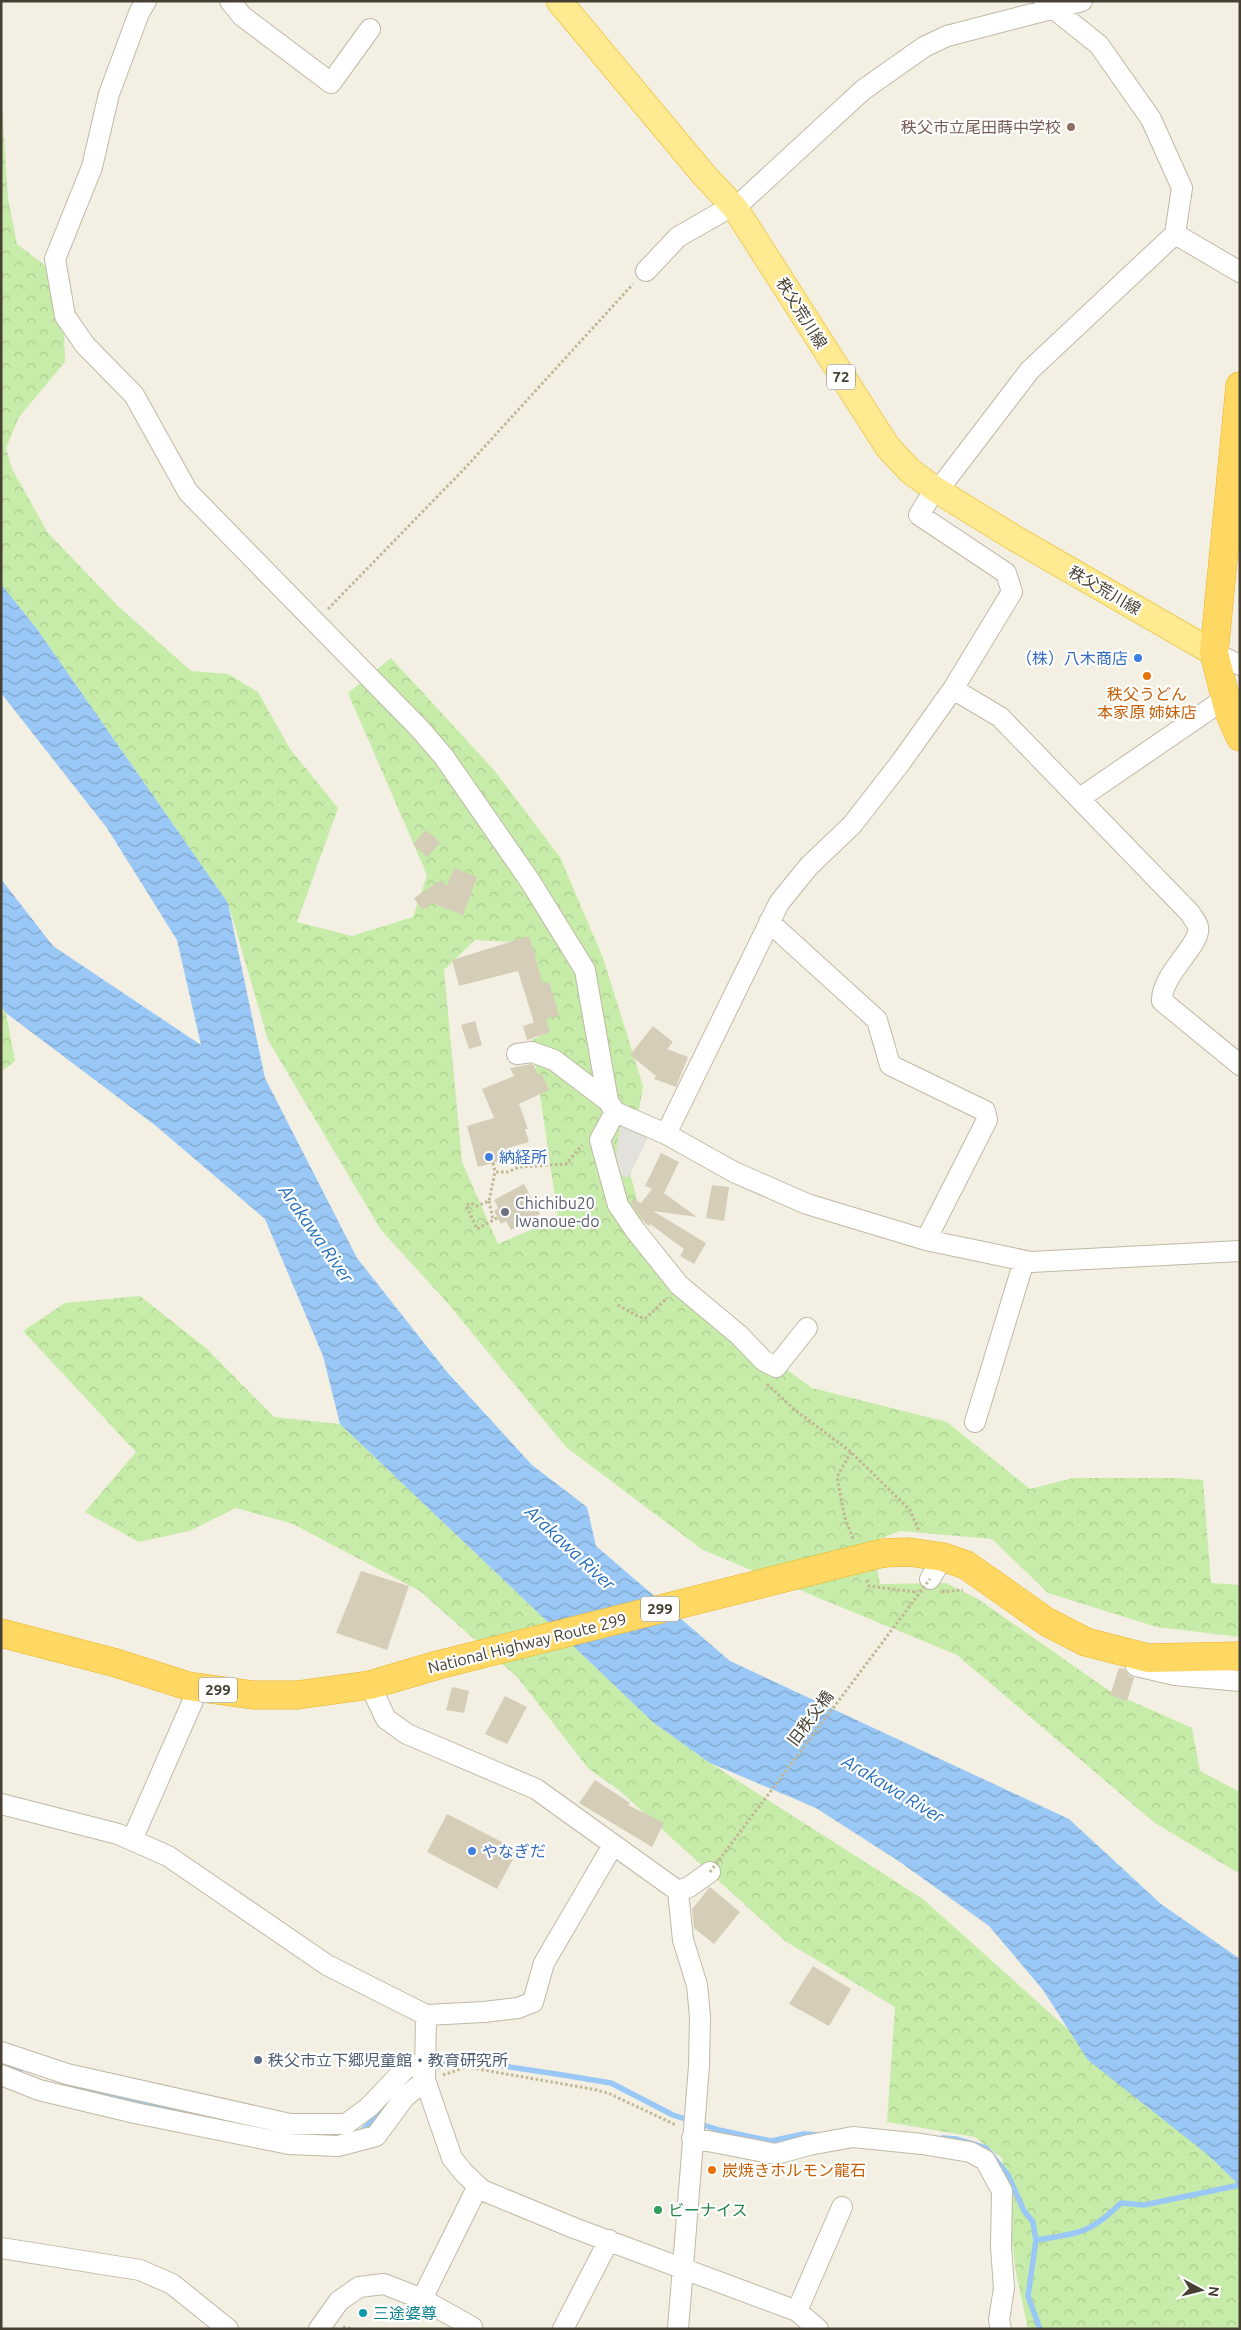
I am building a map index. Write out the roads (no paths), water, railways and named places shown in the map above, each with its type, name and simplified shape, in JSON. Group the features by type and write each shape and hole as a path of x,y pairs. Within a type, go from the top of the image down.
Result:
{"highway":[{"path":"1240,386 1214,652 1226,698 1240,737"},
{"name":"National Highway Route 299","path":"1,1633 199,1687 253,1695 296,1695 370,1685 438,1665 882,1553 910,1552 934,1564 966,1565 1047,1622 1086,1642 1148,1658 1240,1656"}],"main road":[{"name":"秩父荒川線","path":"559,1 704,176 733,207 888,446 910,471 935,489 1016,539 1214,652"}],"street":[{"path":"146,1 139,13 109,94 92,167 55,259 65,316 85,345 134,395 188,492 316,621 444,757 530,881 585,970 611,1107 600,1140 618,1205 679,1285 764,1361 776,1366 807,1328"},
{"path":"230,1 242,16 331,83 370,29"},
{"path":"646,271 678,237 733,207 862,90 924,47 948,36 1048,4 1082,1"},
{"path":"666,1134 779,903 809,866 858,817 953,689 1012,592 1006,573 919,515 935,489 945,481 1030,370 1175,234 1182,188 1150,118 1099,45 1048,4"},
{"path":"1175,234 1240,272"},
{"path":"1214,652 1240,665"},
{"path":"953,689 1000,717 1190,913 1198,927 1197,938 1168,978 1162,994 1162,1001 1240,1065"},
{"path":"1080,798 1226,698"},
{"path":"769,922 877,1020 890,1065 985,1111 987,1120 926,1240"},
{"path":"517,1054 532,1052 554,1060 611,1107 666,1134 734,1172 807,1204 926,1240 1024,1261 1067,1262 1240,1251"},
{"path":"976,1422 1024,1261"},
{"path":"1086,1642 1128,1664 1174,1674 1240,1681"},
{"path":"370,1685 386,1719 407,1734 536,1789 678,1891 683,1940 697,1984 700,2017 699,2066 678,2329"},
{"path":"132,1840 199,1687"},
{"path":"1,1804 118,1834 168,1856 327,1965 426,2015 518,2008 533,2002 544,1963 613,1845"},
{"path":"678,1891 689,1887 710,1872"},
{"path":"426,2015 424,2072 452,2158 478,2186 516,2204 797,2311 818,2329"},
{"path":"1,2052 67,2074 290,2124 346,2124 370,2107 406,2068 424,2072"},
{"path":"1,2075 39,2090 135,2113 289,2144 338,2146 376,2136 424,2072"},
{"path":"693,2134 776,2154 809,2145 853,2137 922,2144 970,2152 985,2160 1002,2191 1001,2247 1004,2288 999,2320 1001,2329"},
{"path":"422,2299 478,2186"},
{"path":"797,2311 842,2207"},
{"path":"563,2329 609,2240"},
{"path":"1,2248 140,2270 172,2284 228,2329"},
{"path":"319,2329 339,2301 359,2287 384,2284 422,2299 472,2327"}],"water":[{"name":"Arakawa River","path":"1,584 37,629 228,903 265,1078 357,1258 447,1372 532,1465 587,1507 596,1546 730,1661 1069,1819 1161,1904 1240,1959 1240,2186 1208,2155 1088,2060 1043,1990 989,1926 900,1862 816,1808 710,1763 654,1723 340,1424 323,1356 265,1219 156,1126 6,1013 1,1006 1,879 53,946 201,1045 177,940 107,828 1,693"}],"waterway":[{"path":"430,2068 464,2060 611,2083 673,2115 719,2130 771,2141 804,2134 819,2135"},
{"path":"1,2063 21,2069"},
{"path":"70,2084 197,2115"},
{"path":"359,2132 383,2110"},
{"path":"294,2134 345,2133"},
{"path":"942,2138 956,2139 986,2148 1008,2175 1024,2211 1033,2222 1036,2240"},
{"path":"1040,2329 1028,2296 1036,2240 1082,2231 1100,2221 1121,2203 1144,2205 1240,2185"}],"place":[{"name":"秩父市立尾田蒔中学校","path":"1071,127"},
{"name":"（株）八木商店","path":"1138,658"},
{"name":"秩父うどん 本家原 姉妹店","path":"1147,676"},
{"name":"納経所","path":"489,1157"},
{"name":"Chichibu20 Iwanoue-do","path":"505,1212"},
{"name":"やなぎだ","path":"472,1851"},
{"name":"秩父市立下郷児童館・教育研究所","path":"258,2060"},
{"name":"炭焼きホルモン龍石","path":"712,2170"},
{"name":"ビーナイス","path":"658,2210"},
{"name":"三途婆尊","path":"363,2313"}]}
